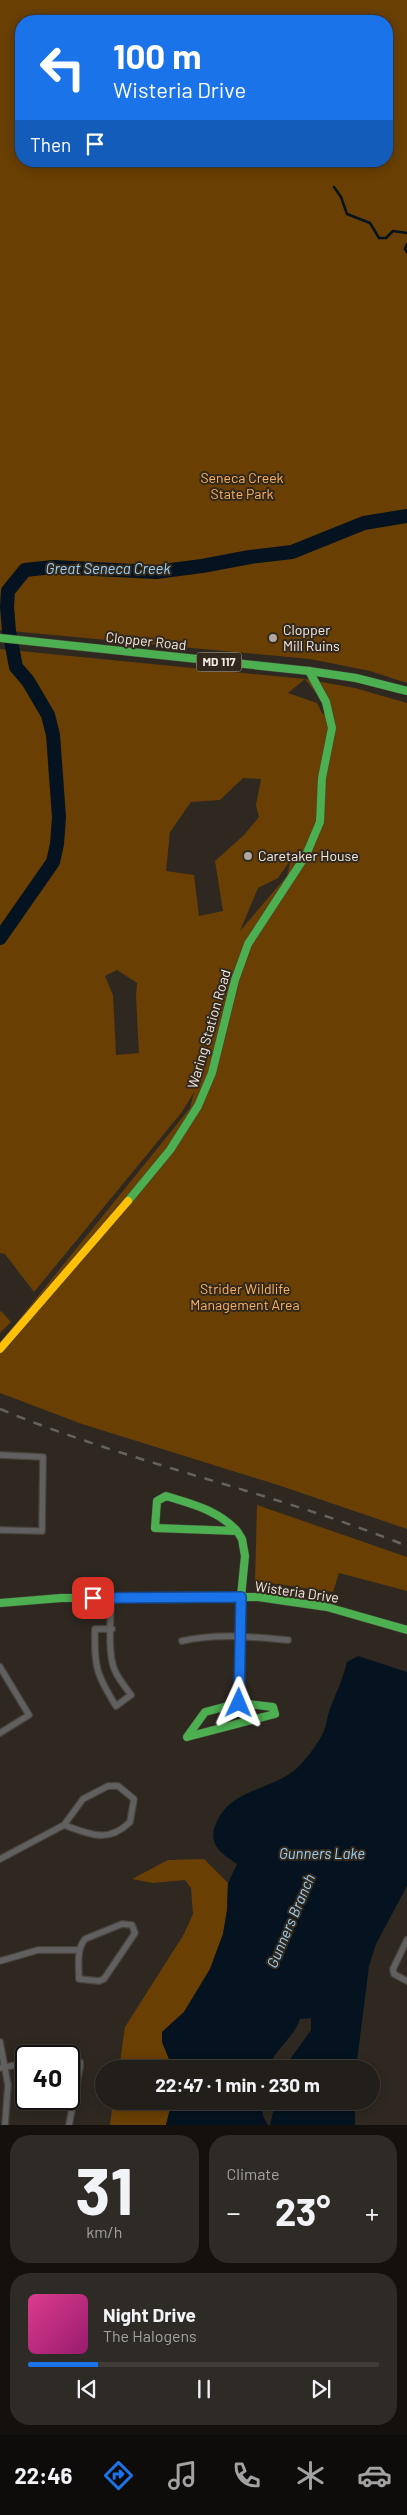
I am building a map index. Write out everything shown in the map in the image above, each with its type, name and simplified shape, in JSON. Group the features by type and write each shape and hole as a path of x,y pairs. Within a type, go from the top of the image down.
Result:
{"street":[{"name":"Clopper Road","path":"0,638 309,671 356,678 407,691"},
{"name":"Waring Station Road","path":"0,1349 42,1304 174,1144 195,1112 206,1090 236,975 246,949 257,926 297,872 320,821 323,802 323,772 331,735 331,724 324,699 309,671"},
{"path":"0,1455 43,1457 42,1531 0,1530"},
{"path":"237,1531 155,1528 156,1501 166,1496 220,1514 230,1521 237,1531 242,1539 245,1556 241,1597 239,1703"},
{"name":"Wisteria Drive","path":"0,1603 39,1599 241,1597 310,1604 371,1618 407,1630"},
{"path":"111,1598 112,1629 112,1661 116,1673 131,1695 116,1706 101,1682 94,1656 95,1630 112,1629"},
{"path":"182,1641 208,1635 240,1635 288,1640"},
{"path":"0,1667 29,1715 0,1733"},
{"path":"239,1703 273,1707 275,1714 187,1736 205,1712 239,1703"},
{"path":"0,1859 64,1825 82,1799 108,1786 118,1786 134,1799 130,1822 107,1835 94,1835 64,1825"},
{"path":"122,1924 128,1924 135,1928 135,1933 104,1979 99,1982 79,1980 79,1950 85,1940 122,1924"},
{"path":"406,1945 393,1969 394,1974 407,1981"},
{"path":"0,1962 38,1950 79,1950"},
{"path":"0,2042 8,2098 5,2125"},
{"path":"69,2125 72,2110"}],"green space":[{"name":"Seneca Creek State Park","path":"0,0 407,0 407,683 370,671 310,659 0,630"},
{"name":"Strider Wildlife Management Area","path":"0,649 305,679 355,688 407,703 407,1529 278,1485 82,1424 0,1393 0,1343 190,1108 194,1092 182,1112 34,1292 5,1254 0,1253","holes":["305,679 326,706 323,715 317,703 288,693","243,778 261,779 256,805 259,817 244,835 215,861 223,911 199,916 194,875 166,871 170,832 191,802 220,800","291,859 287,876 240,931 258,888 278,878","117,970 137,983 139,1053 116,1055 113,995 105,976"]},
{"path":"0,1312 11,1322 0,1333"},
{"path":"257,1505 407,1557 407,1591 339,1573 333,1592 255,1581"},
{"path":"204,1859 228,1883 227,1910 223,1934 210,1969 184,2012 162,2032 162,2042 169,2060 120,2060 125,2027 184,1934 193,1914 191,1888 185,1880 153,1883 132,1879 168,1860"},
{"path":"112,2110 170,2110 166,2125 110,2125"}],"water":[{"name":"Gunners Lake","path":"358,1656 407,1672 407,1886 376,1944 369,1966 357,2060 289,2060 311,2030 311,2018 300,2019 293,2032 272,2060 169,2060 162,2042 162,2032 184,2012 210,1969 223,1934 227,1910 228,1883 237,1864 222,1853 215,1844 213,1833 215,1826 222,1813 231,1803 280,1779 302,1763 317,1744 324,1731 347,1662"},
{"path":"170,2110 263,2110 263,2116 268,2125 166,2125"},
{"path":"273,2110 355,2110 355,2125 270,2125"}],"waterway":[{"path":"334,187 341,197 347,214 370,223 379,238 386,238 393,231 407,233"},
{"path":"407,244 405,249 407,252"},
{"name":"Great Seneca Creek","path":"0,938 53,862 57,844 59,817 53,735 48,715 28,681 16,667 9,631 8,591 25,570 53,567 156,572 202,566 250,557 292,552 364,523 407,516"}],"railway":[{"path":"0,1409 101,1446 255,1493 407,1546"}],"traffic: fast":[{"path":"0,638 309,671 356,678 407,691"},
{"path":"128,1201 170,1150 198,1106 212,1073 235,980 248,944 306,855 320,822 322,778 332,728 326,702 309,671"},
{"path":"237,1531 222,1518 195,1505 166,1496 157,1501 155,1528 237,1531 242,1539 245,1556 241,1597 239,1703 273,1707 275,1714 187,1737 205,1712 239,1703"},
{"path":"0,1603 61,1598 258,1597 327,1607 407,1630"}],"traffic: slow":[{"path":"0,1349 128,1201"}],"place":[{"name":"Clopper Mill Ruins","path":"273,638"},
{"name":"Caretaker House","path":"248,856"}],"route":[{"path":"93,1598 241,1597 239,1703"}],"water label":[{"name":"Gunners Branch","path":"291,1921"}]}
